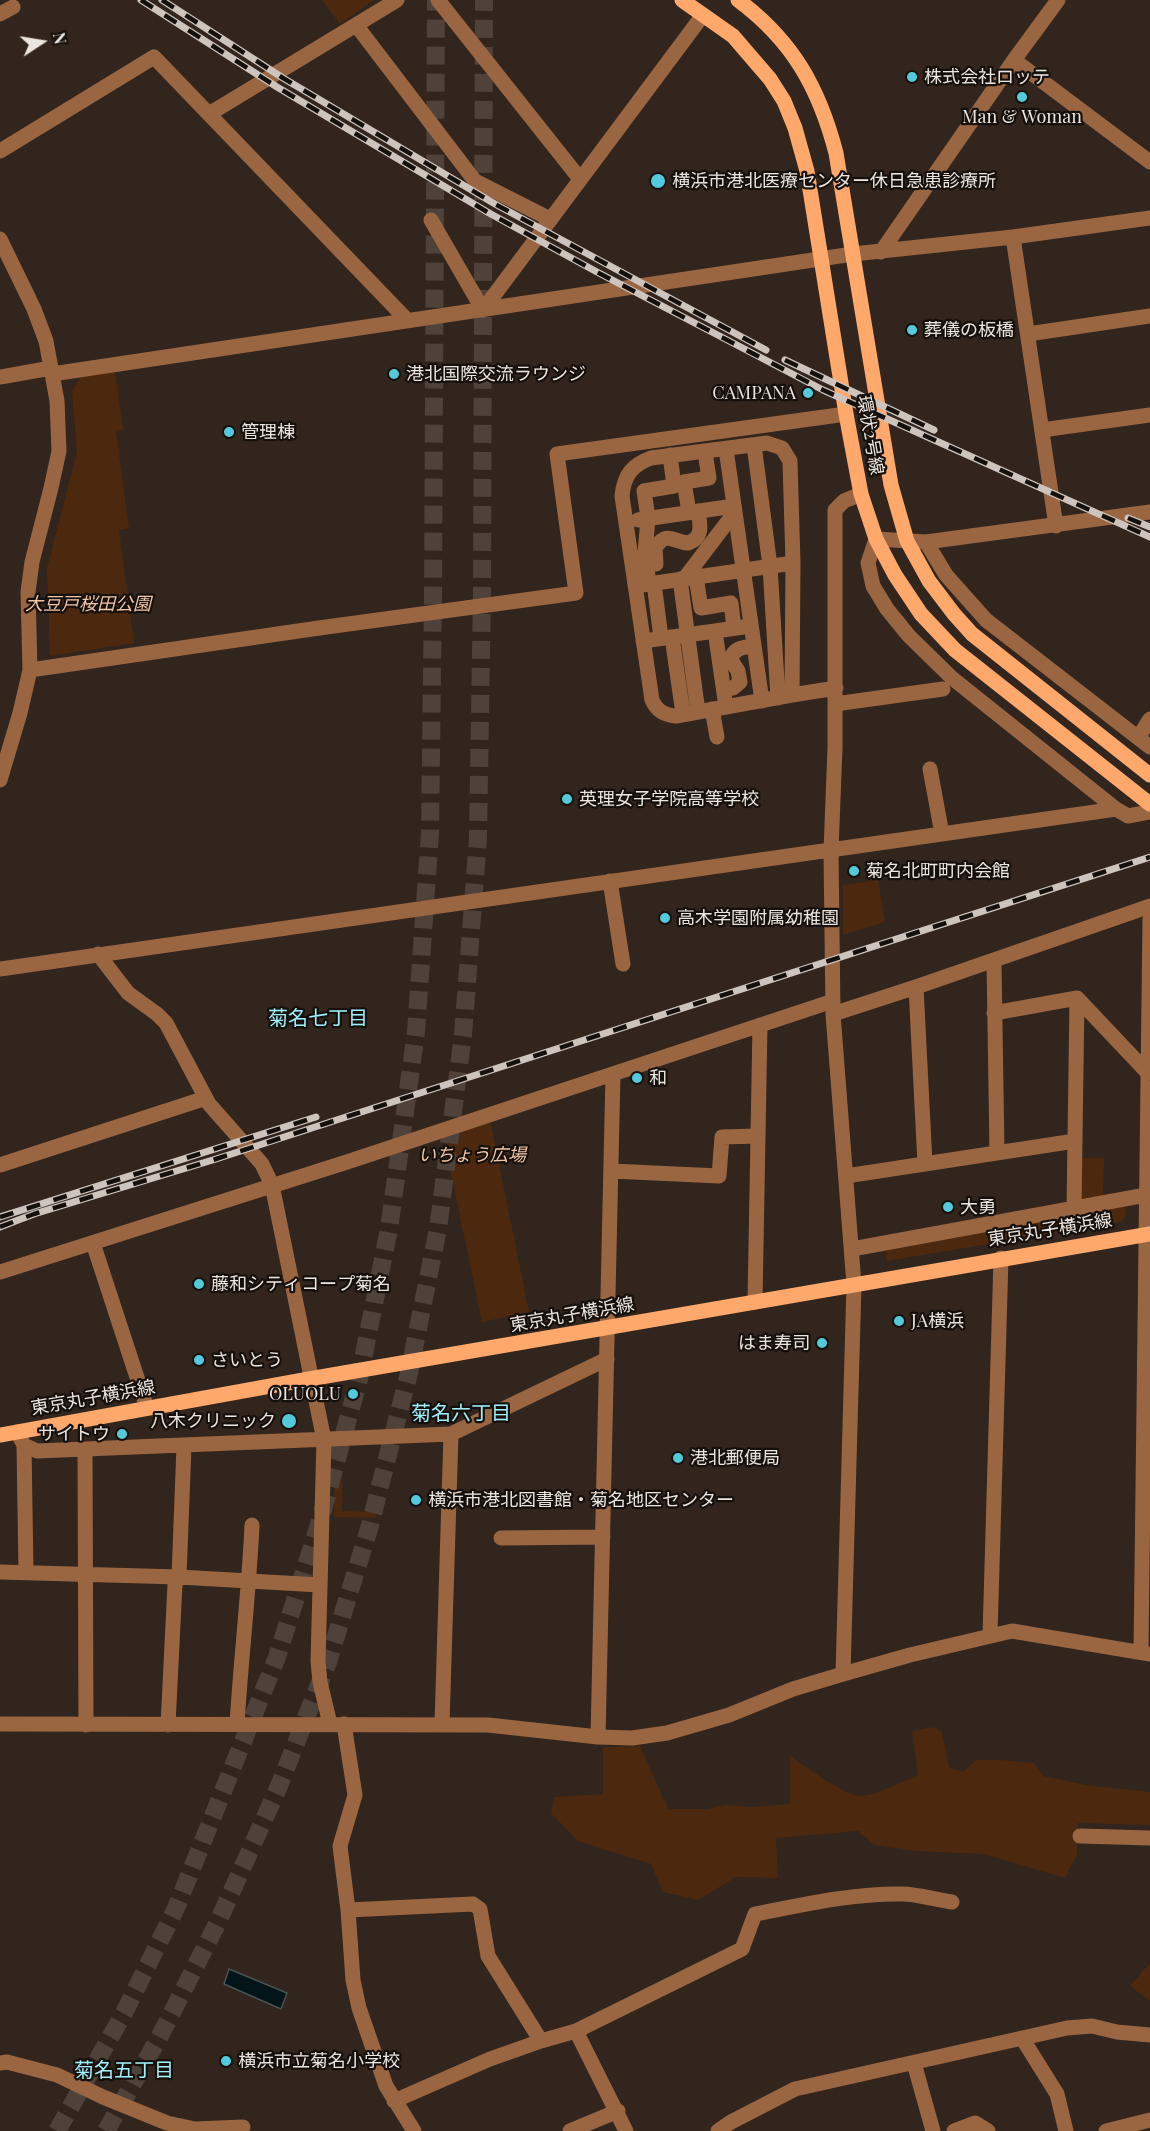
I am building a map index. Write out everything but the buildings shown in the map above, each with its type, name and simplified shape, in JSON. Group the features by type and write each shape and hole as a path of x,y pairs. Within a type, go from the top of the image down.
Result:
{"main road":[{"name":"環状2号線","path":"682,0 733,36 770,78 795,128 807,171 861,494 876,539 907,596 932,627 955,650 1148,814"},
{"name":"環状2号線","path":"738,0 755,12 785,44 813,85 824,110 836,153 891,485 907,541 929,581 972,634 1150,775"},
{"name":"東京丸子横浜線","path":"0,1435 21,1439 147,1408 1148,1234"}],"street":[{"path":"209,114 397,0"},
{"path":"438,0 580,179"},
{"path":"881,252 1058,0"},
{"path":"483,310 703,15"},
{"path":"356,25 475,181 550,219"},
{"path":"0,151 154,57 407,320"},
{"path":"1014,60 1150,162"},
{"path":"0,376 51,371 483,310 853,254 1013,237 1150,218"},
{"path":"431,220 483,310"},
{"path":"1013,237 1056,526"},
{"path":"0,239 42,327 57,401 59,451 32,562 28,592 30,670 0,780"},
{"path":"0,278 14,270"},
{"path":"1028,334 1150,316"},
{"path":"30,670 576,593 557,454 846,414"},
{"path":"1042,430 1150,415"},
{"path":"717,736 649,584 626,522 622,496 623,484 628,472 638,463 670,455 768,443 782,448 790,461 793,563 785,697"},
{"path":"754,445 785,697"},
{"path":"726,449 762,701"},
{"path":"705,452 709,478 684,482 700,532 698,538 688,543 672,537 666,538 661,540 655,548 643,641 655,707 668,715 705,711 836,688"},
{"path":"649,584 645,554 648,518 644,491 674,486 670,455"},
{"path":"843,1674 854,1285 833,1007 831,850 836,704 835,510 844,501 861,494"},
{"path":"626,522 693,512 734,509"},
{"path":"705,711 671,673 674,637 687,578 713,552 734,509"},
{"path":"1148,814 1128,816 1116,809 952,678 909,636 887,609 873,586 868,563 876,539 926,542 1150,512"},
{"path":"926,542 946,575 986,620 1144,743 1150,719"},
{"path":"649,584 793,563"},
{"path":"687,578 701,608 730,603 734,628"},
{"path":"643,641 751,626"},
{"path":"715,631 724,690"},
{"path":"705,711 724,690 733,688 740,682 738,671 731,660 734,652 754,646"},
{"path":"836,704 943,689"},
{"path":"930,769 942,834"},
{"path":"0,969 1116,809"},
{"path":"610,881 623,964"},
{"path":"0,1272 760,1025 916,987 1150,906"},
{"path":"0,1724 488,1725 598,1737 632,1738 667,1733 729,1715 793,1689 843,1674 1012,1631 1146,1652 1148,1234 1146,1195 1150,919"},
{"path":"98,954 128,993 166,1023 206,1098 227,1126 262,1164 272,1185 324,1440 318,1661 320,1682 337,1724 355,1795 340,1846 353,1980 359,2008 386,2086 414,2131"},
{"path":"994,961 997,1153"},
{"path":"916,987 925,1164"},
{"path":"994,1013 1077,998"},
{"path":"1077,998 1148,1073"},
{"path":"1074,1209 1077,998"},
{"path":"755,1302 760,1025"},
{"path":"598,1737 613,1074"},
{"path":"0,1165 206,1098"},
{"path":"610,1171 719,1176 722,1137 758,1136"},
{"path":"846,1176 1075,1141"},
{"path":"852,1249 1146,1195"},
{"path":"93,1243 147,1408"},
{"path":"990,1635 1001,1258"},
{"path":"21,1439 37,1451 452,1434 607,1359"},
{"path":"442,1724 452,1434"},
{"path":"21,1439 26,1572"},
{"path":"168,1725 175,1584 180,1578 184,1446"},
{"path":"85,1450 86,1725"},
{"path":"237,1724 241,1655 250,1581 252,1525"},
{"path":"501,1538 603,1537"},
{"path":"0,1572 250,1581 320,1586"},
{"path":"1080,1836 1150,1838"},
{"path":"394,2100 490,2059 576,2031 742,1949 754,1914 858,1897 904,1894 952,1902"},
{"path":"348,1910 473,1904 480,1909 488,1956 541,2041"},
{"path":"718,2131 730,2122 795,2089 1067,2028 1092,2026 1150,2036"},
{"path":"576,2031 626,2131"},
{"path":"1022,2038 1057,2094 1066,2131"},
{"path":"0,2063 8,2062 57,2075 167,2123 195,2129 243,2127"},
{"path":"914,2062 933,2131"},
{"path":"570,2131 618,2111"},
{"path":"1106,2131 1150,2120"},
{"path":"954,2131 975,2123 988,2131"}],"green space":[{"path":"322,0 374,0 340,24"},
{"name":"大豆戸桜田公園","path":"115,371 123,430 116,432 129,528 119,530 134,643 50,656 47,568 77,452 72,390 81,377"},
{"path":"878,880 885,922 843,935 843,885"},
{"name":"いちょう広場","path":"490,1119 529,1312 482,1322 443,1135"},
{"path":"1080,1158 1104,1158 1103,1197 1079,1203"},
{"path":"1125,1206 1126,1216 1120,1222 887,1261 885,1248"},
{"path":"335,1472 342,1472 342,1511 376,1512 376,1518 334,1517"},
{"path":"934,1727 942,1732 949,1767 963,1772 976,1760 1034,1763 1043,1776 1086,1785 1150,1792 1150,1825 1078,1823 1077,1854 1065,1878 984,1854 917,1851 874,1845 858,1831 776,1838 778,1878 736,1877 698,1900 663,1892 651,1864 578,1841 551,1813 555,1797 603,1794 603,1747 640,1746 668,1809 707,1809 727,1805 751,1807 790,1804 790,1756 844,1791 860,1796 898,1784 918,1775 912,1731"},
{"path":"1150,1963 1150,2001 1130,1986"}],"shaded area":[{"path":"229,1969 287,1993 281,2009 224,1984"}],"tunnel":[{"path":"57,2131 124,2013 176,1908 277,1657 318,1528 359,1379 389,1229 416,1032 430,833 436,0"},
{"path":"106,2131 160,2036 218,1922 279,1786 328,1662 369,1529 409,1373 438,1229 463,1035 478,838 482,590 484,0"}],"railway":[{"path":"141,0 277,87 489,213 597,272 823,390 1150,537"},
{"path":"162,0 283,78 495,204 766,350"},
{"path":"785,360 934,430"},
{"path":"1128,518 1150,527"},
{"path":"0,1227 34,1214 216,1159 1150,857"},
{"path":"0,1217 316,1117"}],"place":[{"name":"株式会社ロッテ","path":"912,77"},
{"name":"Man & Woman","path":"1022,97"},
{"name":"横浜市港北医療センター休日急患診療所","path":"658,181"},
{"name":"葬儀の板橋","path":"912,330"},
{"name":"港北国際交流ラウンジ","path":"394,374"},
{"name":"CAMPANA","path":"808,393"},
{"name":"管理棟","path":"229,432"},
{"name":"英理女子学院高等学校","path":"567,799"},
{"name":"菊名北町町内会館","path":"854,871"},
{"name":"高木学園附属幼稚園","path":"665,918"},
{"name":"和","path":"637,1078"},
{"name":"大勇","path":"948,1207"},
{"name":"藤和シティコープ菊名","path":"199,1284"},
{"name":"JA横浜","path":"899,1321"},
{"name":"はま寿司","path":"822,1343"},
{"name":"さいとう","path":"199,1360"},
{"name":"OLUOLU","path":"353,1394"},
{"name":"八木クリニック","path":"289,1421"},
{"name":"サイトウ","path":"122,1434"},
{"name":"港北郵便局","path":"678,1458"},
{"name":"横浜市港北図書館・菊名地区センター","path":"416,1500"},
{"name":"横浜市立菊名小学校","path":"226,2061"}],"district":[{"name":"菊名七丁目","path":"318,1019"},
{"name":"菊名六丁目","path":"461,1414"},
{"name":"菊名五丁目","path":"124,2071"}]}
